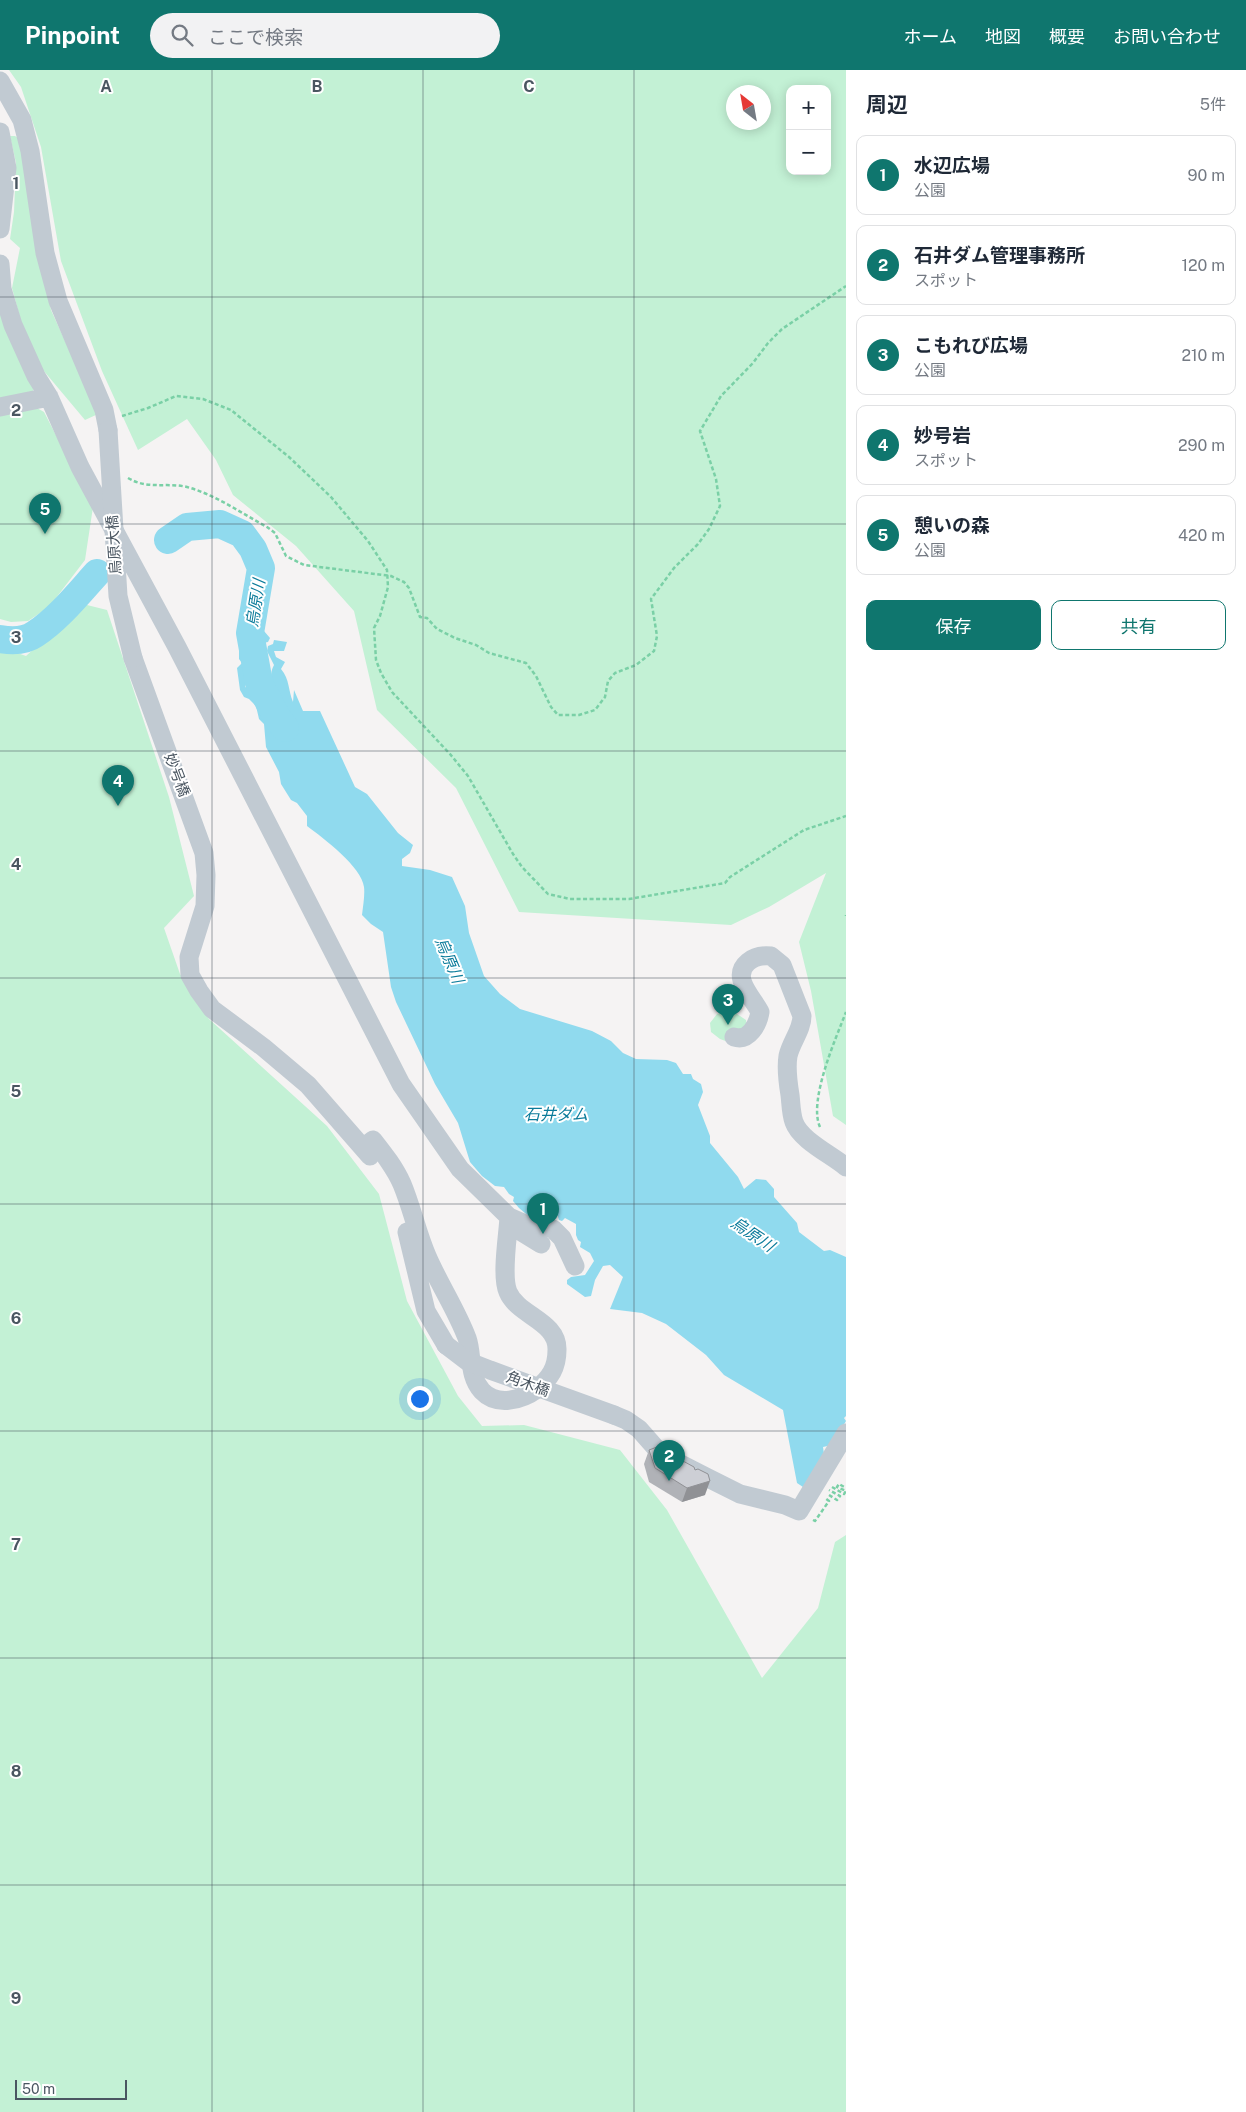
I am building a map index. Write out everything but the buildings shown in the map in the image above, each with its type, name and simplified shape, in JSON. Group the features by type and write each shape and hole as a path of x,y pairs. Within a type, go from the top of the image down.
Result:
{"lane":[{"name":"烏原大橋","path":"0,82 22,120 30,151 45,253 58,301 104,410 107,425 118,596 134,658 156,721"},
{"path":"0,132 3,157 7,168 0,229"},
{"path":"0,264 2,289 13,325 36,376 49,397 80,467 177,647 401,1084 460,1169 509,1222 542,1244"},
{"path":"0,407 49,397"},
{"name":"妙号橋","path":"156,721 204,853 206,875 205,906 189,957 190,974 212,1009 263,1047 308,1086 364,1147"},
{"path":"734,1037 747,1036 759,1021 760,1012 743,985 741,978 745,964 753,957 771,956 778,960 785,970 802,1016 802,1022 791,1046 788,1058 788,1081 793,1120 801,1132 821,1151 846,1167"},
{"path":"364,1147 373,1140 386,1156 401,1182 432,1268 452,1304 468,1340 473,1377 483,1392 497,1401 526,1397 549,1379 555,1364 557,1351 557,1342 551,1330 516,1304 504,1282 509,1222"},
{"name":"角木橋","path":"364,1147 392,1190 406,1227 426,1311 446,1345 467,1361 626,1420 639,1429 661,1454 740,1494 785,1505 799,1511 846,1433"},
{"path":"509,1222 534,1228 547,1227 553,1229 562,1238 575,1266"}],"path":[{"path":"122,474 138,484 173,484 213,496 275,533 286,556 304,565 387,576 404,582 410,588 420,617 427,618 437,630 476,645 489,653 526,663 536,676 551,707 558,715 579,715 595,710 605,697 608,681 615,673 636,665 654,651 657,636 651,599 674,568 698,544 709,529 720,506 716,479 700,431 706,419 722,396 753,363 772,338 846,286"},
{"path":"107,425 176,396 203,399 230,410 288,457 331,497 368,542 387,570 388,587 380,616 374,628 376,660 381,673 392,692 468,776 513,854 522,867 548,894 570,899 629,900 725,883 730,877 804,830 846,816"},
{"path":"823,1133 817,1121 821,1083 825,1066 846,1012"},
{"path":"819,1514 829,1501 822,1496 824,1492 837,1500 840,1496 827,1489 829,1485 844,1494 846,1491 837,1486 839,1484 846,1488"}],"green space":[{"path":"9,70 846,70 846,1125 833,1116 811,991 799,942 826,873 769,907 731,925 519,912 456,788 377,710 354,611 296,546 233,495 216,460 187,419 138,450 102,371 61,261 41,147 21,87"},
{"path":"10,136 15,136 21,140 40,259 51,310 98,414 85,420 38,364 22,325 12,288 20,248 10,239 14,212 16,163"},
{"path":"0,304 34,388 31,395 0,400"},
{"path":"37,408 44,412 93,507 85,560 49,607 28,621 11,622 0,619 0,412"},
{"path":"83,604 107,610 169,797 194,896 164,928 180,974 209,1019 327,1126 379,1194 407,1301 458,1396 482,1426 524,1425 620,1450 667,1510 762,1678 818,1608 835,1542 846,1535 846,2112 0,2112 0,647 26,656"},
{"path":"731,1010 746,1020 747,1028 731,1043 720,1039 711,1032 710,1023 717,1014"}],"water":[{"name":"石井ダム","path":"257,630 264,631 270,638 268,642 259,644 264,649 262,654 257,653 249,646 250,652 245,662 249,670 245,687 248,688 256,660 269,681 258,694 273,698 271,677 274,665 267,651 268,646 273,644 274,640 287,642 284,651 274,651 276,657 285,662 281,669 287,681 293,702 294,690 303,711 320,711 355,787 367,794 398,833 413,845 410,853 402,859 402,866 430,870 452,877 465,906 469,933 484,976 500,994 520,1009 592,1031 611,1041 623,1053 636,1059 667,1060 676,1063 683,1074 691,1074 693,1079 701,1084 703,1092 698,1105 710,1136 710,1143 738,1177 744,1189 756,1179 766,1180 774,1189 774,1197 797,1223 799,1232 824,1251 830,1250 846,1257 846,1416 844,1418 846,1421 832,1445 823,1447 824,1454 806,1489 797,1483 783,1410 724,1375 706,1355 666,1324 642,1313 610,1309 623,1277 610,1265 603,1266 595,1280 591,1296 585,1297 567,1284 567,1280 571,1277 585,1275 594,1261 590,1253 580,1247 581,1242 576,1235 576,1224 565,1218 562,1221 559,1220 557,1214 540,1220 538,1224 519,1208 513,1201 514,1197 504,1187 495,1186 482,1176 470,1162 458,1123 435,1084 396,1002 391,987 383,932 362,915 364,887 362,879 341,854 307,826 307,816 297,803 291,800 281,784 279,772 266,747 264,724 259,719 256,706 244,697 240,690 237,668 242,663 239,659 239,648 243,644 242,639 246,638 245,635 254,639"}],"waterway":[{"name":"烏原川","path":"168,540 187,527 220,524 242,534 253,549 261,568 250,633 259,683 276,716 285,728"},
{"name":"烏原川","path":"0,639 18,640 35,634 60,614 97,573"}],"place":[{"name":"憩いの森","path":"45,534"},
{"name":"妙号岩","path":"118,806"},
{"name":"こもれび広場","path":"728,1025"},
{"name":"水辺広場","path":"543,1234"},
{"name":"石井ダム管理事務所","path":"669,1481"}]}
